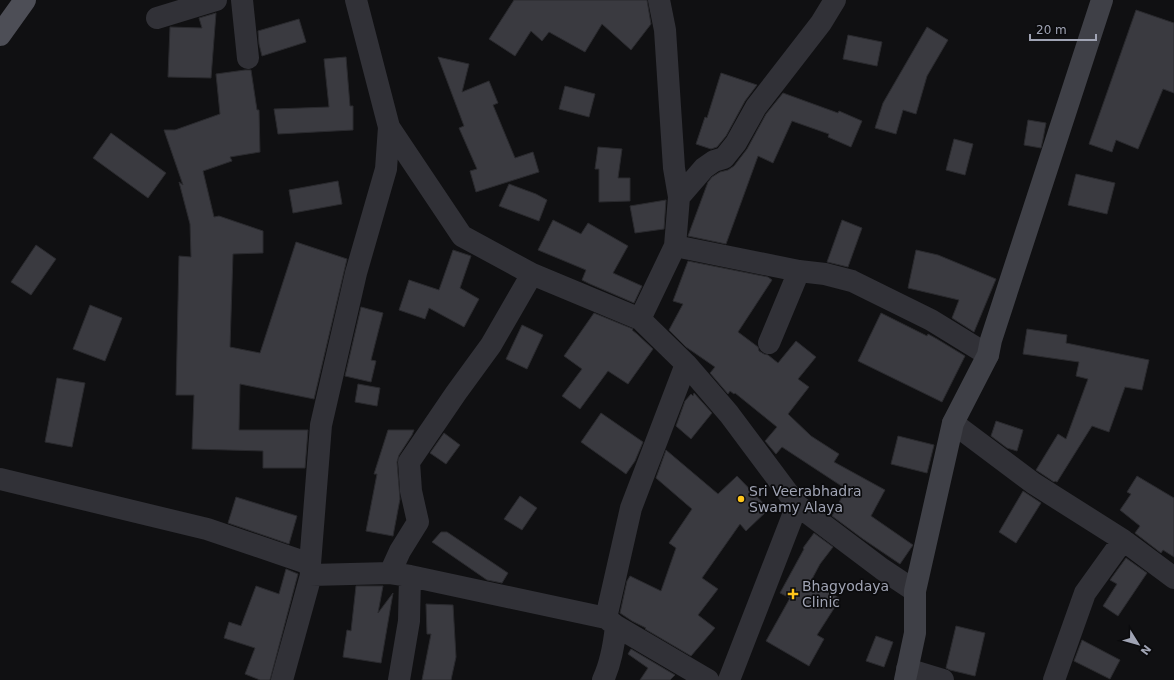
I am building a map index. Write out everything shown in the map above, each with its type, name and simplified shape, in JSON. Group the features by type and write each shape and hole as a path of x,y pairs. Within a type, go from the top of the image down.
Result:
{"main road":[{"path":"0,35 25,0"}],"street":[{"path":"157,18 216,0"},
{"path":"242,0 248,58"},
{"path":"282,680 310,569 322,425 356,273 386,169 389,127 356,0"},
{"path":"640,319 676,246 679,197 674,168 665,30 659,0"},
{"path":"679,197 704,168 714,161 724,158 736,142 756,107 821,23 835,0"},
{"path":"943,680 906,675 916,633 915,591 953,423 988,355 991,340 1102,0"},
{"path":"389,127 462,236 532,274 640,319 686,364 730,414 797,505 882,569 915,591"},
{"path":"676,246 799,271 825,274 852,280 931,320 988,355"},
{"path":"769,343 799,271"},
{"path":"400,680 409,622 400,574 400,551 418,522 412,491 409,462 491,345 532,274"},
{"path":"603,680 614,649 611,622 631,508 686,364"},
{"path":"953,423 1033,483 1123,540 1174,578"},
{"path":"0,479 207,529 310,569 400,574 611,622 708,680"},
{"path":"729,680 797,505"},
{"path":"1054,680 1085,593 1123,540"}],"building":[{"path":"514,0 647,0 651,24 631,50 602,24 585,52 549,32 542,41 531,31 515,56 489,39"},
{"path":"1136,10 1174,23 1174,93 1163,89 1138,149 1116,140 1112,152 1089,144"},
{"path":"216,13 211,78 168,77 170,27 202,28 199,18"},
{"path":"299,19 306,42 262,56 258,31"},
{"path":"927,27 948,40 927,76 916,114 903,110 896,134 875,128 883,103"},
{"path":"848,35 882,42 877,66 843,59"},
{"path":"346,57 350,106 353,106 353,130 278,134 274,109 329,107 324,59"},
{"path":"438,57 469,64 462,92 489,81 498,103 493,105 515,158 533,152 539,172 476,192 470,171 477,169 459,128 464,126"},
{"path":"251,70 257,110 259,110 260,152 230,157 232,161 203,171 214,217 219,216 263,231 263,253 233,254 230,347 260,353 296,242 347,259 314,399 240,384 239,430 308,430 305,468 263,468 263,451 192,449 194,395 176,395 179,256 191,257 190,224 179,182 183,185 164,130 175,130 220,114 216,74"},
{"path":"721,73 757,85 745,101 726,136 717,147 711,149 696,144 705,117 707,118"},
{"path":"565,86 595,94 589,117 559,109"},
{"path":"783,93 838,113 839,111 862,121 851,147 828,137 829,134 792,121 773,163 758,156 726,244 688,236 708,182 712,177 720,172 728,170 734,166 747,149 766,114"},
{"path":"1028,120 1046,123 1041,148 1024,145"},
{"path":"111,133 166,173 148,198 93,158"},
{"path":"954,139 973,144 965,175 946,170"},
{"path":"598,147 622,149 618,178 630,178 630,201 599,202 599,169 595,169"},
{"path":"1076,174 1115,183 1107,214 1068,205"},
{"path":"338,181 342,204 293,213 289,190"},
{"path":"509,184 536,194 547,200 539,221 499,206"},
{"path":"666,200 664,229 635,233 630,206"},
{"path":"553,220 581,234 588,223 628,246 613,273 642,286 634,303 582,280 586,270 538,250"},
{"path":"842,220 862,228 848,267 827,262"},
{"path":"36,245 56,259 31,295 11,282"},
{"path":"453,250 471,256 460,288 479,299 464,327 429,308 425,319 399,310 409,280 439,290"},
{"path":"916,250 938,255 996,279 974,332 952,318 959,300 908,288"},
{"path":"688,261 768,277 772,280 738,332 758,347 759,351 768,355 778,363 796,341 816,357 798,379 809,387 788,414 811,436 839,454 834,462 885,490 871,516 913,545 900,564 832,516 846,489 782,447 776,454 765,441 777,427 735,393 734,394 730,391 728,394 710,373 715,367 686,347 669,330 683,304 673,301"},
{"path":"90,305 122,318 105,361 73,349"},
{"path":"361,307 383,313 371,360 376,361 371,382 345,376"},
{"path":"594,313 633,329 632,330 653,349 628,384 608,371 580,409 562,396 582,369 564,356"},
{"path":"881,313 927,336 928,334 965,356 942,402 858,361"},
{"path":"522,325 543,335 527,369 506,359"},
{"path":"1027,329 1067,335 1066,343 1149,360 1142,390 1125,387 1109,432 1092,426 1057,482 1054,482 1036,470 1058,434 1066,439 1088,379 1076,376 1079,362 1023,354"},
{"path":"57,378 85,383 72,447 45,442"},
{"path":"358,384 380,388 377,406 355,402"},
{"path":"694,393 712,413 691,439 676,426 685,401 691,394 693,396"},
{"path":"601,413 643,442 635,461 626,474 581,442"},
{"path":"996,421 1023,430 1017,451 1007,448 991,436"},
{"path":"388,430 414,430 399,455 397,462 400,499 393,536 366,531 377,474 374,474"},
{"path":"444,433 460,445 446,464 430,453"},
{"path":"898,436 934,445 927,473 891,464"},
{"path":"666,450 718,494 737,476 769,509 746,531 740,524 702,578 718,589 698,615 715,628 691,656 620,613 627,581 630,576 661,591 676,548 669,543 692,509 656,478"},
{"path":"1137,476 1174,498 1174,557 1163,550 1161,553 1135,533 1140,526 1120,510 1131,494 1127,492"},
{"path":"1023,491 1041,503 1016,543 999,532"},
{"path":"520,496 537,508 522,530 504,519"},
{"path":"236,497 297,516 289,544 228,523"},
{"path":"441,532 447,532 508,573 502,583 487,580 432,542"},
{"path":"814,533 833,547 820,564 812,579 840,599 817,635 824,639 809,666 766,641 790,598 780,593 804,549 803,548"},
{"path":"1126,558 1147,573 1118,616 1103,606 1117,584 1110,580"},
{"path":"286,569 298,574 270,680 260,680 245,674 255,648 224,638 229,622 241,626 256,586 279,594"},
{"path":"356,586 383,586 378,613 393,593 381,663 343,657 347,630 351,631"},
{"path":"426,604 453,605 456,657 451,680 422,680 431,634 427,634"},
{"path":"956,626 985,633 975,676 946,668"},
{"path":"876,636 893,642 884,667 866,661"},
{"path":"1082,640 1120,660 1110,679 1074,661"},
{"path":"631,649 675,675 670,680 640,680 648,668 628,654"}],"place":[{"name":"Sri Veerabhadra Swamy Alaya","path":"741,499"},
{"name":"Bhagyodaya Clinic","path":"793,594"}]}
